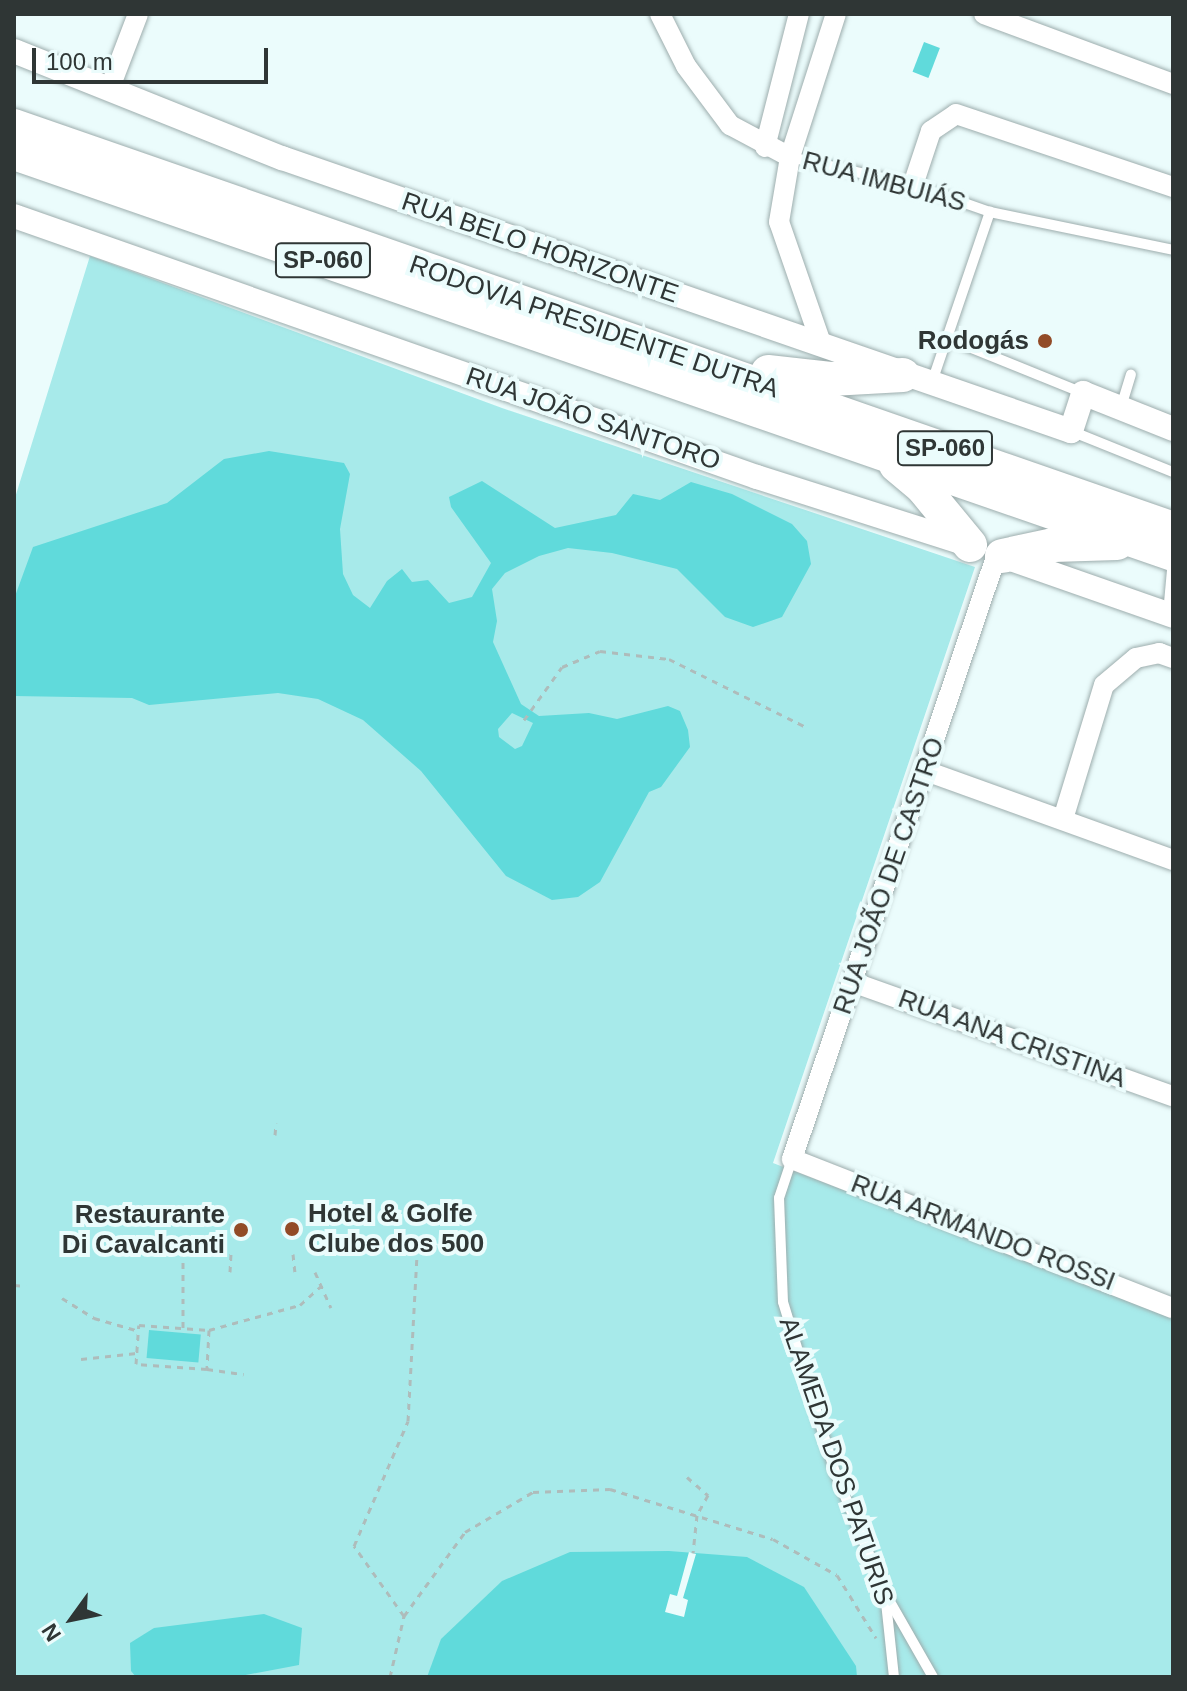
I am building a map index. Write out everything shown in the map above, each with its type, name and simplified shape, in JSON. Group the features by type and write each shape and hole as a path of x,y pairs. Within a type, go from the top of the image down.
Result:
{"highway":[{"name":"RODOVIA PRESIDENTE DUTRA","path":"14,126 716,368 1164,543"},
{"name":"RODOVIA PRESIDENTE DUTRA","path":"14,153 880,453 1164,543"},
{"path":"716,368 831,379 917,380"},
{"path":"880,453 923,488 990,552 1053,545 1164,543"}],"street":[{"path":"109,90 138,14"},
{"name":"RUA IMBUIÁS","path":"660,14 709,102 730,125 765,147 790,157"},
{"path":"765,147 799,14"},
{"path":"821,343 779,222 790,157 836,14"},
{"path":"984,14 1173,84"},
{"name":"RUA BELO HORIZONTE","path":"14,51 282,158 1071,431"},
{"path":"913,185 931,131 956,114 1173,187"},
{"name":"RUA JOÃO SANTORO","path":"14,216 757,477 990,552 1170,615"},
{"path":"1071,431 1083,393 1173,429"},
{"name":"RUA JOÃO DE CASTRO","path":"792,1159 926,771 990,552"},
{"path":"1063,819 1104,685 1136,658 1159,653 1173,658"},
{"path":"926,771 1173,860"},
{"name":"RUA ANA CRISTINA","path":"852,982 1173,1096"},
{"name":"RUA ARMANDO ROSSI","path":"792,1159 1173,1308"}],"lane":[{"name":"RUA IMBUIÁS","path":"790,157 913,185 990,212 1173,250"},
{"path":"917,380 947,338 990,212"},
{"path":"947,338 1083,393"},
{"path":"1120,409 1131,374"},
{"path":"1071,431 1173,472"},
{"path":"1170,615 1172,570"},
{"name":"RUA JOÃO DE CASTRO","path":"779,1198 792,1159"},
{"name":"ALAMEDA DOS PATURIS","path":"779,1198 783,1302 835,1472 885,1593 894,1677"},
{"path":"885,1593 933,1677"}],"path":[{"path":"524,720 562,667 600,651 669,659 804,726"},
{"path":"275,1135 276,1123"},
{"path":"183,1248 183,1328"},
{"path":"230,1272 231,1250"},
{"path":"293,1254 295,1272"},
{"path":"404,1616 354,1546 408,1421 417,1256"},
{"path":"315,1272 323,1284 331,1308"},
{"path":"244,1374 136,1364 139,1325 209,1330 300,1305 323,1284"},
{"path":"14,1285 26,1286"},
{"path":"62,1298 94,1318 139,1331"},
{"path":"207,1369 209,1330"},
{"path":"81,1359 137,1353"},
{"path":"687,1477 708,1495 697,1515 693,1553"},
{"path":"390,1677 404,1616 465,1532 533,1492 610,1489 773,1539 837,1575 877,1642"}],"shaded area":[{"path":"924,42 940,48 928,78 913,72"},
{"path":"90,256 502,408 975,567 773,1163 1173,1317 1173,1677 14,1677 14,501"},
{"path":"269,451 344,463 350,474 340,529 343,574 353,595 370,608 387,581 402,569 412,582 428,580 449,603 472,597 491,563 451,507 449,497 482,481 555,528 616,515 633,494 660,500 691,482 732,494 792,524 807,541 811,564 782,617 753,627 725,617 677,569 612,553 568,548 539,556 505,573 492,589 497,621 493,642 521,704 539,716 589,713 617,719 668,706 680,711 688,730 690,747 661,787 649,792 600,882 578,897 552,900 506,876 421,771 363,720 318,699 278,693 149,705 132,698 14,696 14,599 33,547 167,503 224,459","holes":["512,713 533,723 522,746 515,749 499,737 498,729"]},
{"path":"149,1330 201,1335 198,1362 147,1358"},
{"path":"669,1551 747,1557 804,1587 856,1666 857,1677 427,1677 441,1639 502,1581 570,1552"},
{"path":"264,1614 302,1628 299,1665 235,1677 136,1677 131,1671 130,1643 154,1628"}],"pier":[{"path":"689,1552 696,1554 683,1598 688,1600 684,1617 665,1612 670,1594 677,1596"}],"place":[{"name":"Rodogás","path":"1045,341"},
{"name":"Hotel & Golfe Clube dos 500","path":"292,1229"},
{"name":"Restaurante Di Cavalcanti","path":"241,1230"}]}
